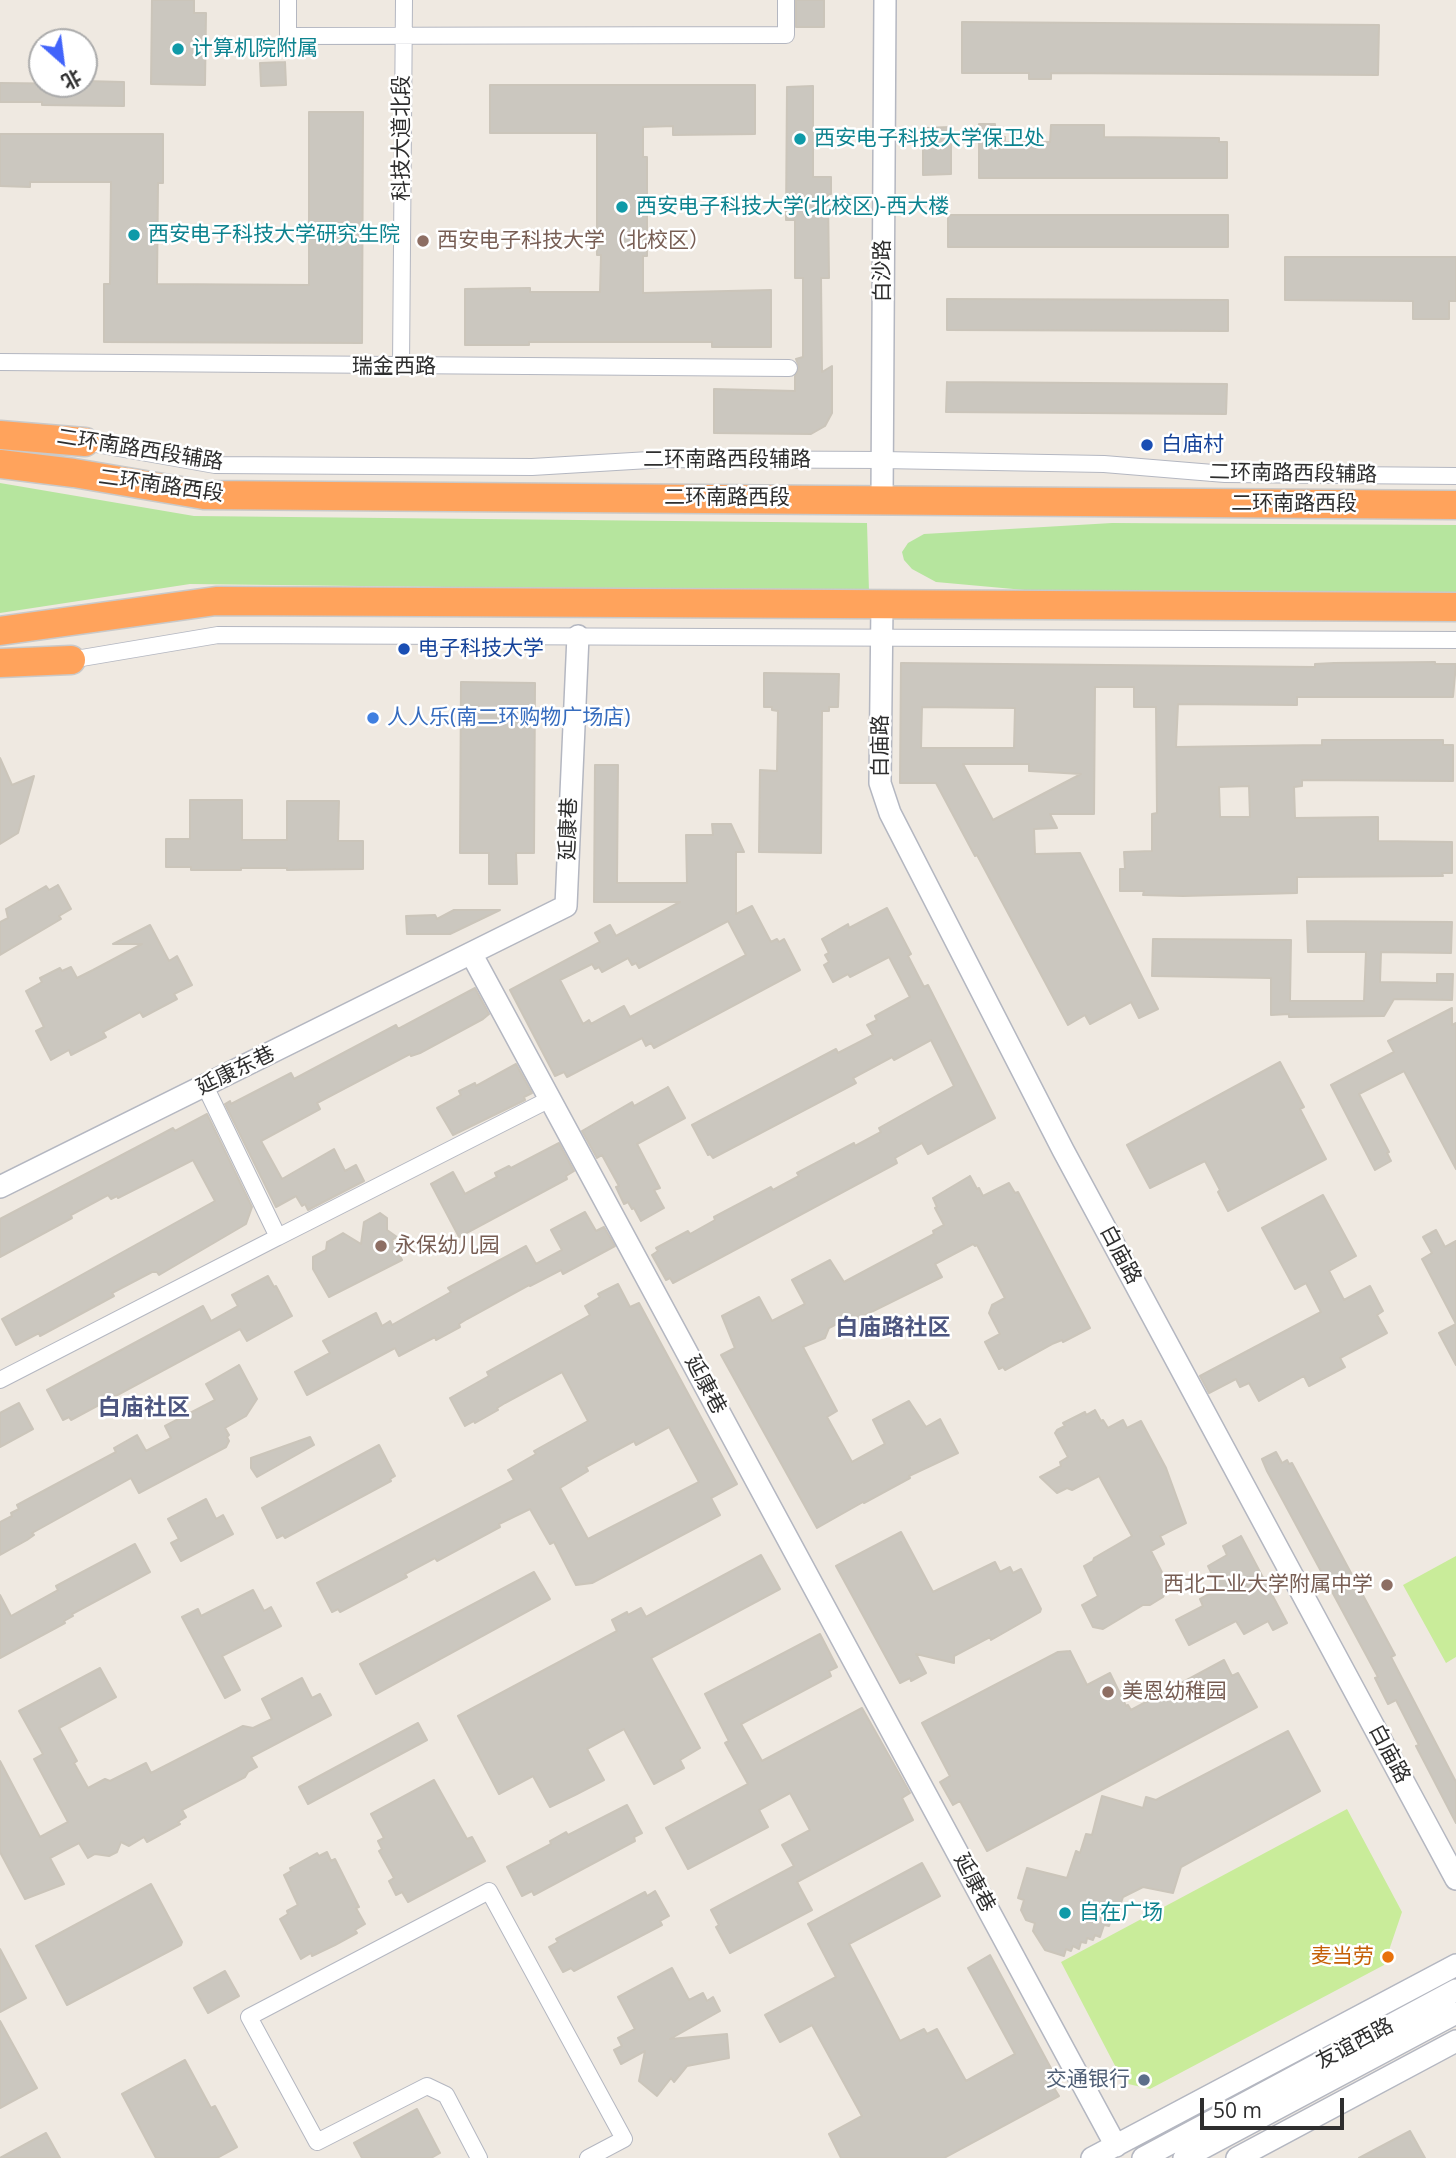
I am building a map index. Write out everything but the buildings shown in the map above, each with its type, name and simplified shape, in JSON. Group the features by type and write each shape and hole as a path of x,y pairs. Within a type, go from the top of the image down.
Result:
{"highway":[{"path":"0,435 85,442"},
{"path":"0,455 74,473"},
{"name":"二环南路西段","path":"0,464 74,473 204,495 1456,505"},
{"path":"0,631 216,601 1456,607"},
{"path":"0,643 87,619"},
{"path":"0,663 72,660"}],"street":[{"path":"288,0 288,36 786,35 786,0"},
{"name":"科技大道北段","path":"401,367 404,0"},
{"name":"白沙路","path":"882,499 884,0"},
{"name":"瑞金西路","path":"0,362 789,368"},
{"name":"二环南路西段辅路","path":"0,428 215,465 532,467 666,459 882,460 1104,464 1225,474 1456,476"},
{"name":"白庙路","path":"882,604 880,783 890,813 1070,1162 1456,1879"},
{"path":"0,673 218,635 1456,640"},
{"name":"延康巷","path":"578,636 566,906 472,955 1116,2146"},
{"name":"延康东巷","path":"0,1187 472,955"},
{"path":"205,1086 278,1237"},
{"path":"0,1380 550,1098"},
{"path":"479,2158 446,2095 427,2086 317,2142 249,2017 489,1891 624,2139 588,2158"},
{"path":"1093,2158 1456,1965"},
{"name":"友谊西路","path":"1143,2158 1456,1990"},
{"name":"友谊西路","path":"1184,2158 1456,2013"},
{"path":"1237,2158 1456,2041"}],"green space":[{"path":"0,483 194,516 867,523 869,592 190,584 0,613"},
{"path":"1112,523 1456,525 1456,595 1069,594 936,582 912,569 904,560 902,552 908,543 924,534"},
{"path":"1456,1556 1456,1657 1446,1663 1403,1585"},
{"path":"1347,1809 1402,1912 1384,1965 1150,2089 1124,2083 1061,1962"}],"place":[{"name":"计算机院附属","path":"178,49"},
{"name":"西安电子科技大学保卫处","path":"800,139"},
{"name":"西安电子科技大学(北校区)-西大楼","path":"622,207"},
{"name":"西安电子科技大学研究生院","path":"134,235"},
{"name":"西安电子科技大学（北校区）","path":"423,241"},
{"name":"白庙村","path":"1147,445"},
{"name":"电子科技大学","path":"404,649"},
{"name":"人人乐(南二环购物广场店)","path":"373,718"},
{"name":"永保幼儿园","path":"381,1246"},
{"name":"西北工业大学附属中学","path":"1387,1585"},
{"name":"美恩幼稚园","path":"1108,1692"},
{"name":"自在广场","path":"1065,1913"},
{"name":"麦当劳","path":"1388,1957"},
{"name":"交通银行","path":"1144,2080"}],"district":[{"name":"白庙路社区","path":"893,1328"},
{"name":"白庙社区","path":"144,1408"}]}
